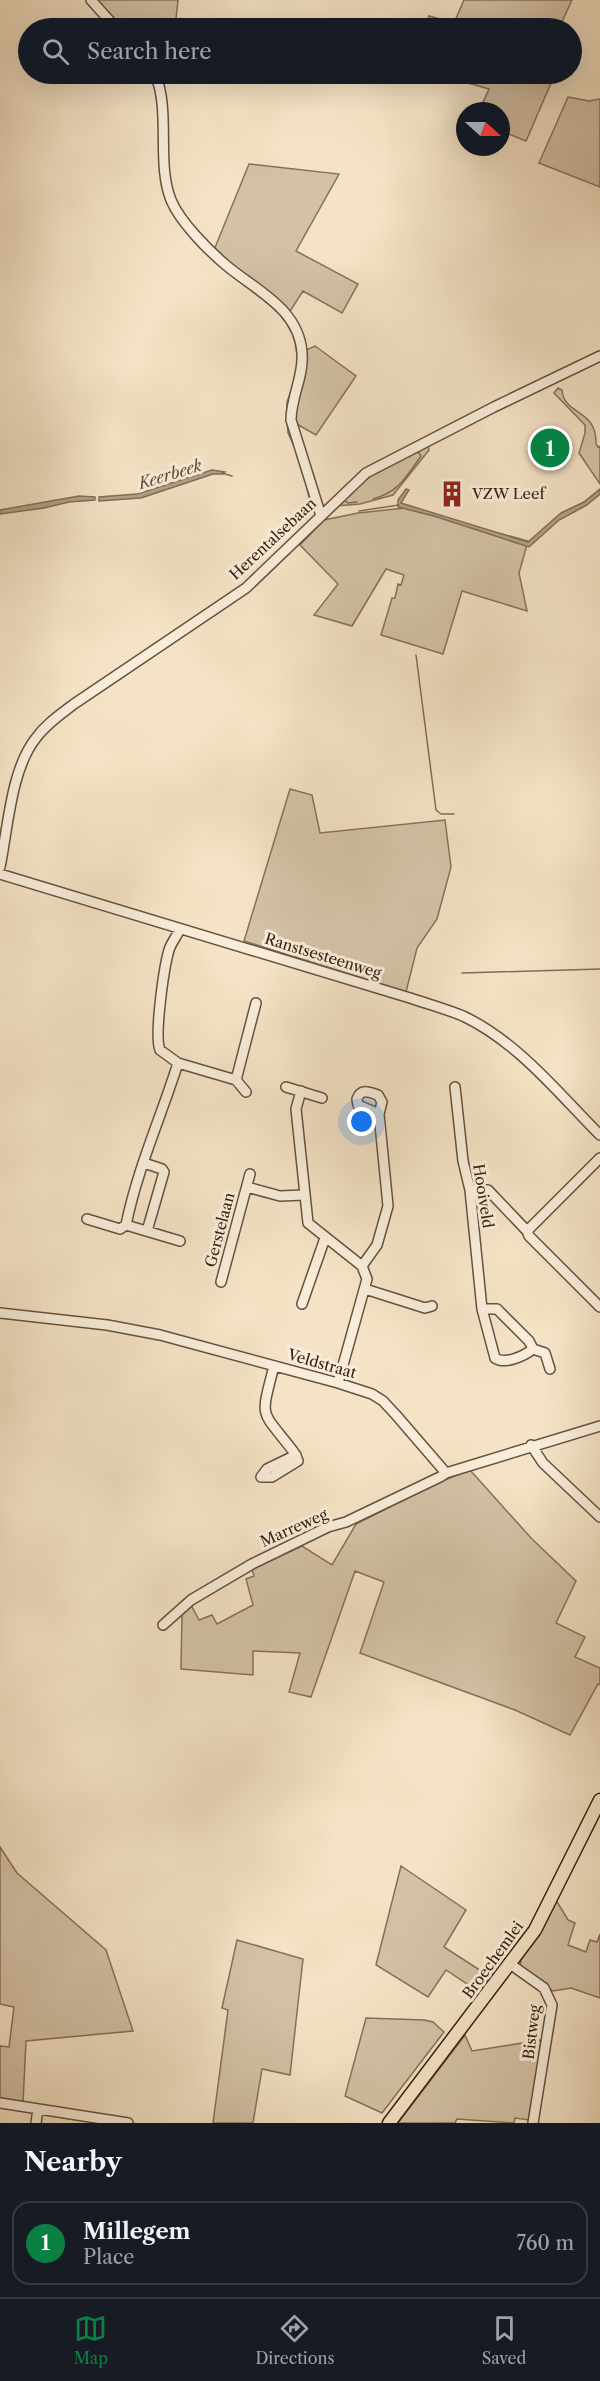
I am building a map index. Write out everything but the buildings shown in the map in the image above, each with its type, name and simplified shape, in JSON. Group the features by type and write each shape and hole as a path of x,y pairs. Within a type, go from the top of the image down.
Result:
{"main road":[{"name":"Broechemlei","path":"389,2123 535,1929 600,1800"}],"street":[{"path":"91,0 107,18"},
{"path":"158,84 161,95 168,189 176,209 226,266 279,306 296,328 300,340 302,366 292,406 291,420 321,516"},
{"name":"Herentalsebaan","path":"0,867 17,780 27,752 36,737 74,704 246,588 356,482 379,466 600,356"},
{"name":"Ranstsesteenweg","path":"0,874 422,1002 463,1017 483,1027 511,1048 600,1135"},
{"path":"176,927 169,942 166,960 158,1044 160,1050 178,1063 236,1080 246,1092"},
{"path":"236,1080 256,1003"},
{"path":"87,1219 120,1229 126,1225 144,1163 178,1063"},
{"path":"286,1087 322,1098"},
{"name":"Hooiveld","path":"455,1087 463,1161 470,1190 482,1310 495,1358 502,1362 526,1355 533,1349"},
{"path":"301,1091 296,1109 308,1223 362,1266 367,1279 338,1383"},
{"path":"362,1266 377,1245 388,1206 379,1114"},
{"path":"527,1231 600,1158"},
{"path":"144,1163 162,1169 164,1172 147,1231"},
{"name":"Gerstelaan","path":"221,1282 250,1174"},
{"name":"Gerstelaan","path":"247,1187 280,1196 304,1195"},
{"path":"470,1190 488,1190 527,1231 529,1236 600,1307"},
{"path":"126,1225 180,1241"},
{"path":"302,1304 325,1238"},
{"path":"365,1289 425,1308 432,1306"},
{"path":"482,1310 497,1309 529,1341 533,1349 545,1353 550,1369"},
{"name":"Veldstraat","path":"0,1313 134,1330 372,1394 383,1401 446,1473"},
{"path":"274,1366 264,1403 265,1416 296,1455"},
{"path":"446,1473 531,1445 600,1426"},
{"path":"531,1445 543,1463 600,1517"},
{"name":"Marreweg","path":"163,1624 191,1600 245,1568 328,1527 346,1522 440,1478 446,1473"},
{"name":"Bistweg","path":"510,1964 544,1988 552,2005 533,2123"},
{"path":"0,2103 128,2123"},
{"path":"36,2123 38,2109"}],"shaded area":[{"path":"94,0 178,0 176,18 109,18"},
{"path":"464,0 572,0 564,18 456,18"},
{"path":"472,84 551,84 526,141 510,135 510,102 483,102 489,89"},
{"path":"568,97 589,101 600,99 600,187 539,163"},
{"path":"249,164 339,174 296,251 358,284 342,313 303,291 289,313 214,250"},
{"path":"315,346 356,376 316,435 293,422 304,351"},
{"path":"558,388 562,390 568,404 586,418 595,432 596,444 600,446 600,484 579,453 585,425 554,393"},
{"path":"428,446 429,450 393,495 360,504 335,506 361,481 376,471"},
{"path":"212,470 225,472 141,498 99,501 99,497 137,494"},
{"path":"406,489 409,490 401,503 528,542 561,513 584,502 600,489 600,494 587,505 559,520 529,547 434,516 398,507 398,500"},
{"path":"79,496 95,497 95,500 69,502 0,514 0,510"},
{"path":"405,508 528,541 519,573 527,611 462,591 443,654 381,635 392,598 395,598 398,584 401,585 404,575 386,569 352,626 314,615 338,584 300,545 324,520 358,513"},
{"path":"290,789 312,795 320,833 445,820 451,867 437,919 417,948 406,992 244,941"},
{"path":"470,1470 532,1539 576,1581 556,1623 585,1637 575,1657 600,1668 600,1685 598,1684 570,1735 515,1710 360,1653 384,1582 355,1571 311,1697 289,1692 300,1653 253,1651 253,1675 181,1669 182,1613 191,1605 199,1620 212,1615 217,1624 253,1605 246,1579 254,1576 252,1569 302,1546 332,1565 356,1524 442,1481"},
{"path":"0,1847 17,1873 106,1950 133,2031 26,2041 23,2103 0,2099 0,2046 9,2047 14,2007 0,2004"},
{"path":"401,1866 466,1910 444,1947 489,1976 479,1992 446,1970 428,1997 376,1965"},
{"path":"556,1900 568,1920 575,1923 568,1945 586,1952 590,1940 597,1942 600,1934 600,1998 571,1988 553,1991 520,1968 521,1960 535,1940"},
{"path":"237,1940 303,1959 290,2075 262,2069 253,2123 213,2123 228,2010 222,2008"},
{"path":"366,2018 424,2020 433,2022 444,2032 382,2113 345,2096"},
{"path":"465,2035 472,2051 542,2040 529,2120 515,2118 514,2123 457,2119 455,2123 398,2123"}],"waterway":[{"path":"167,201 171,210"},
{"path":"233,277 242,283"},
{"path":"287,415 287,402 294,382"},
{"path":"287,420 288,433 295,448"},
{"path":"373,499 382,496 401,483 421,456 418,452"},
{"name":"Keerbeek","path":"222,473 232,476"},
{"path":"363,482 370,477"},
{"path":"305,480 310,501"},
{"name":"Keerbeek","path":"345,501 357,502"},
{"name":"Keerbeek","path":"359,511 399,505"},
{"path":"416,655 436,810 441,814 454,814"},
{"path":"462,973 600,969"}],"place":[{"name":"Millegem","path":"550,448"},
{"name":"VZW Leef","path":"452,494"}]}
